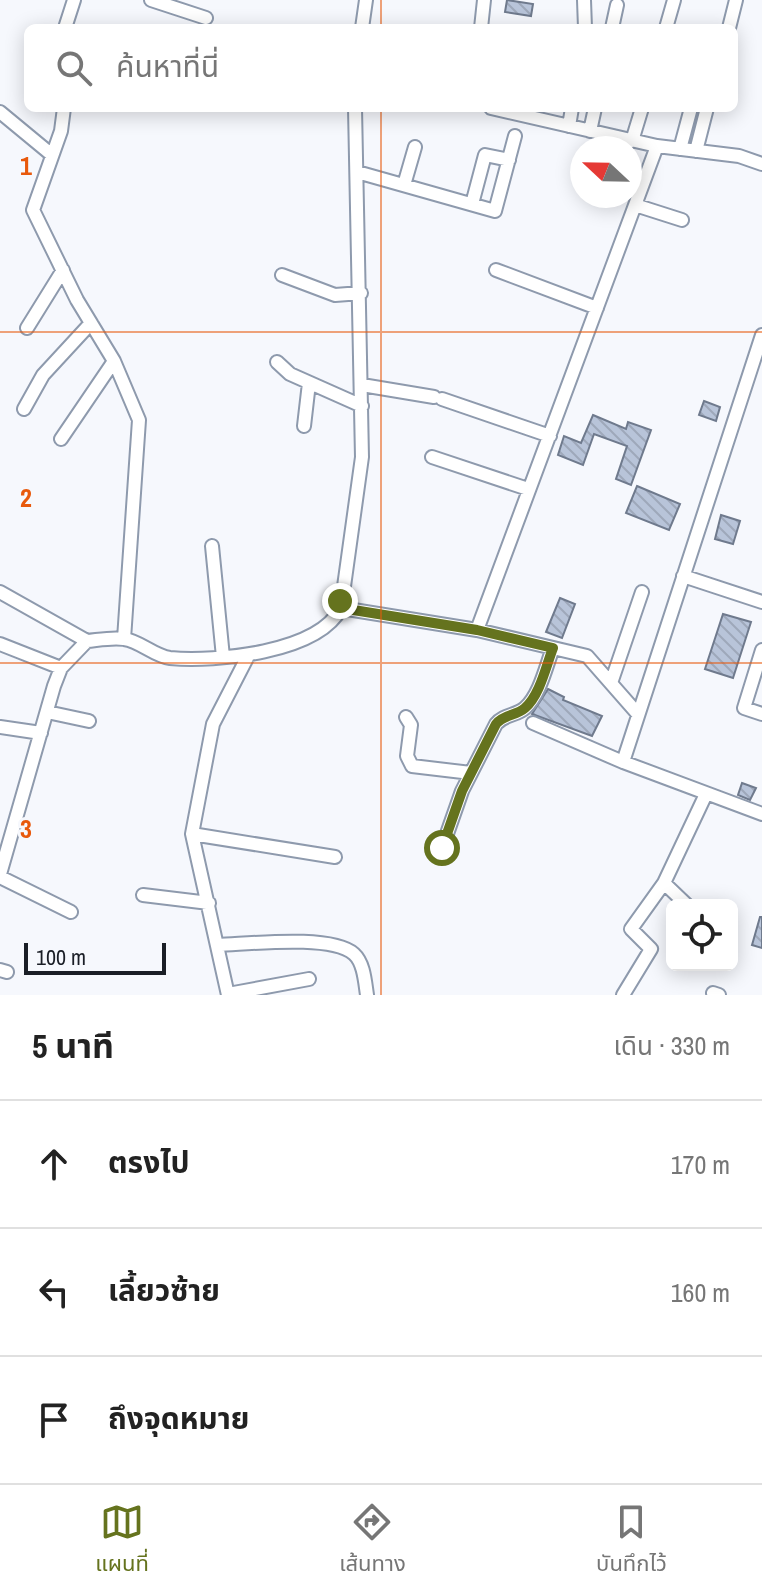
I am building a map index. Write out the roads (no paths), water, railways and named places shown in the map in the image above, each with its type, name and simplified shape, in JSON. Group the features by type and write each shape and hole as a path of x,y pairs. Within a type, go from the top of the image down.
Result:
{"street":[{"path":"66,24 74,0"},
{"path":"151,0 206,18"},
{"path":"363,24 366,0"},
{"path":"481,24 484,0"},
{"path":"584,0 585,24"},
{"path":"667,24 674,0"},
{"path":"730,24 736,0"},
{"path":"613,24 617,5"},
{"path":"0,112 52,155"},
{"path":"63,112 61,131 33,210 134,401 140,436 124,639"},
{"path":"0,592 87,641 124,639 167,658 248,656 321,631 333,623 341,608 362,457 355,112"},
{"path":"508,112 611,136"},
{"path":"569,126 571,112"},
{"path":"590,131 594,112"},
{"path":"634,136 641,112"},
{"path":"680,149 690,112"},
{"path":"696,151 706,112"},
{"path":"357,172 497,210 515,136"},
{"path":"642,143 739,156 762,164"},
{"path":"642,186 657,146"},
{"path":"404,185 415,147"},
{"path":"472,204 485,155 509,160"},
{"path":"642,207 682,220"},
{"path":"477,630 634,208"},
{"path":"27,328 63,270"},
{"path":"496,270 597,308"},
{"path":"282,275 335,295 361,293"},
{"path":"24,409 43,375 91,323"},
{"path":"623,762 762,335"},
{"path":"61,439 114,361"},
{"path":"277,362 309,383 362,406"},
{"path":"304,426 309,383"},
{"path":"362,385 438,398 550,436"},
{"path":"432,457 528,489"},
{"path":"212,546 223,657"},
{"path":"683,576 762,602"},
{"path":"611,683 642,592"},
{"path":"341,608 477,630 587,656 637,713"},
{"path":"71,912 0,876 6,841 61,668 87,641"},
{"path":"0,644 61,668"},
{"path":"442,848 471,773 501,718 525,708 538,687 553,648"},
{"path":"762,650 744,708 762,714"},
{"path":"248,656 213,724 192,834 228,994 309,979"},
{"path":"47,712 89,721"},
{"path":"406,717 411,725 407,761 412,766 471,773"},
{"path":"533,723 623,762 762,814"},
{"path":"0,727 41,733"},
{"path":"623,995 651,949 631,929 664,883 706,794"},
{"path":"192,834 335,857"},
{"path":"664,883 681,899"},
{"path":"143,895 209,903"},
{"path":"218,945 320,943 347,950 361,966 367,995"}]}
